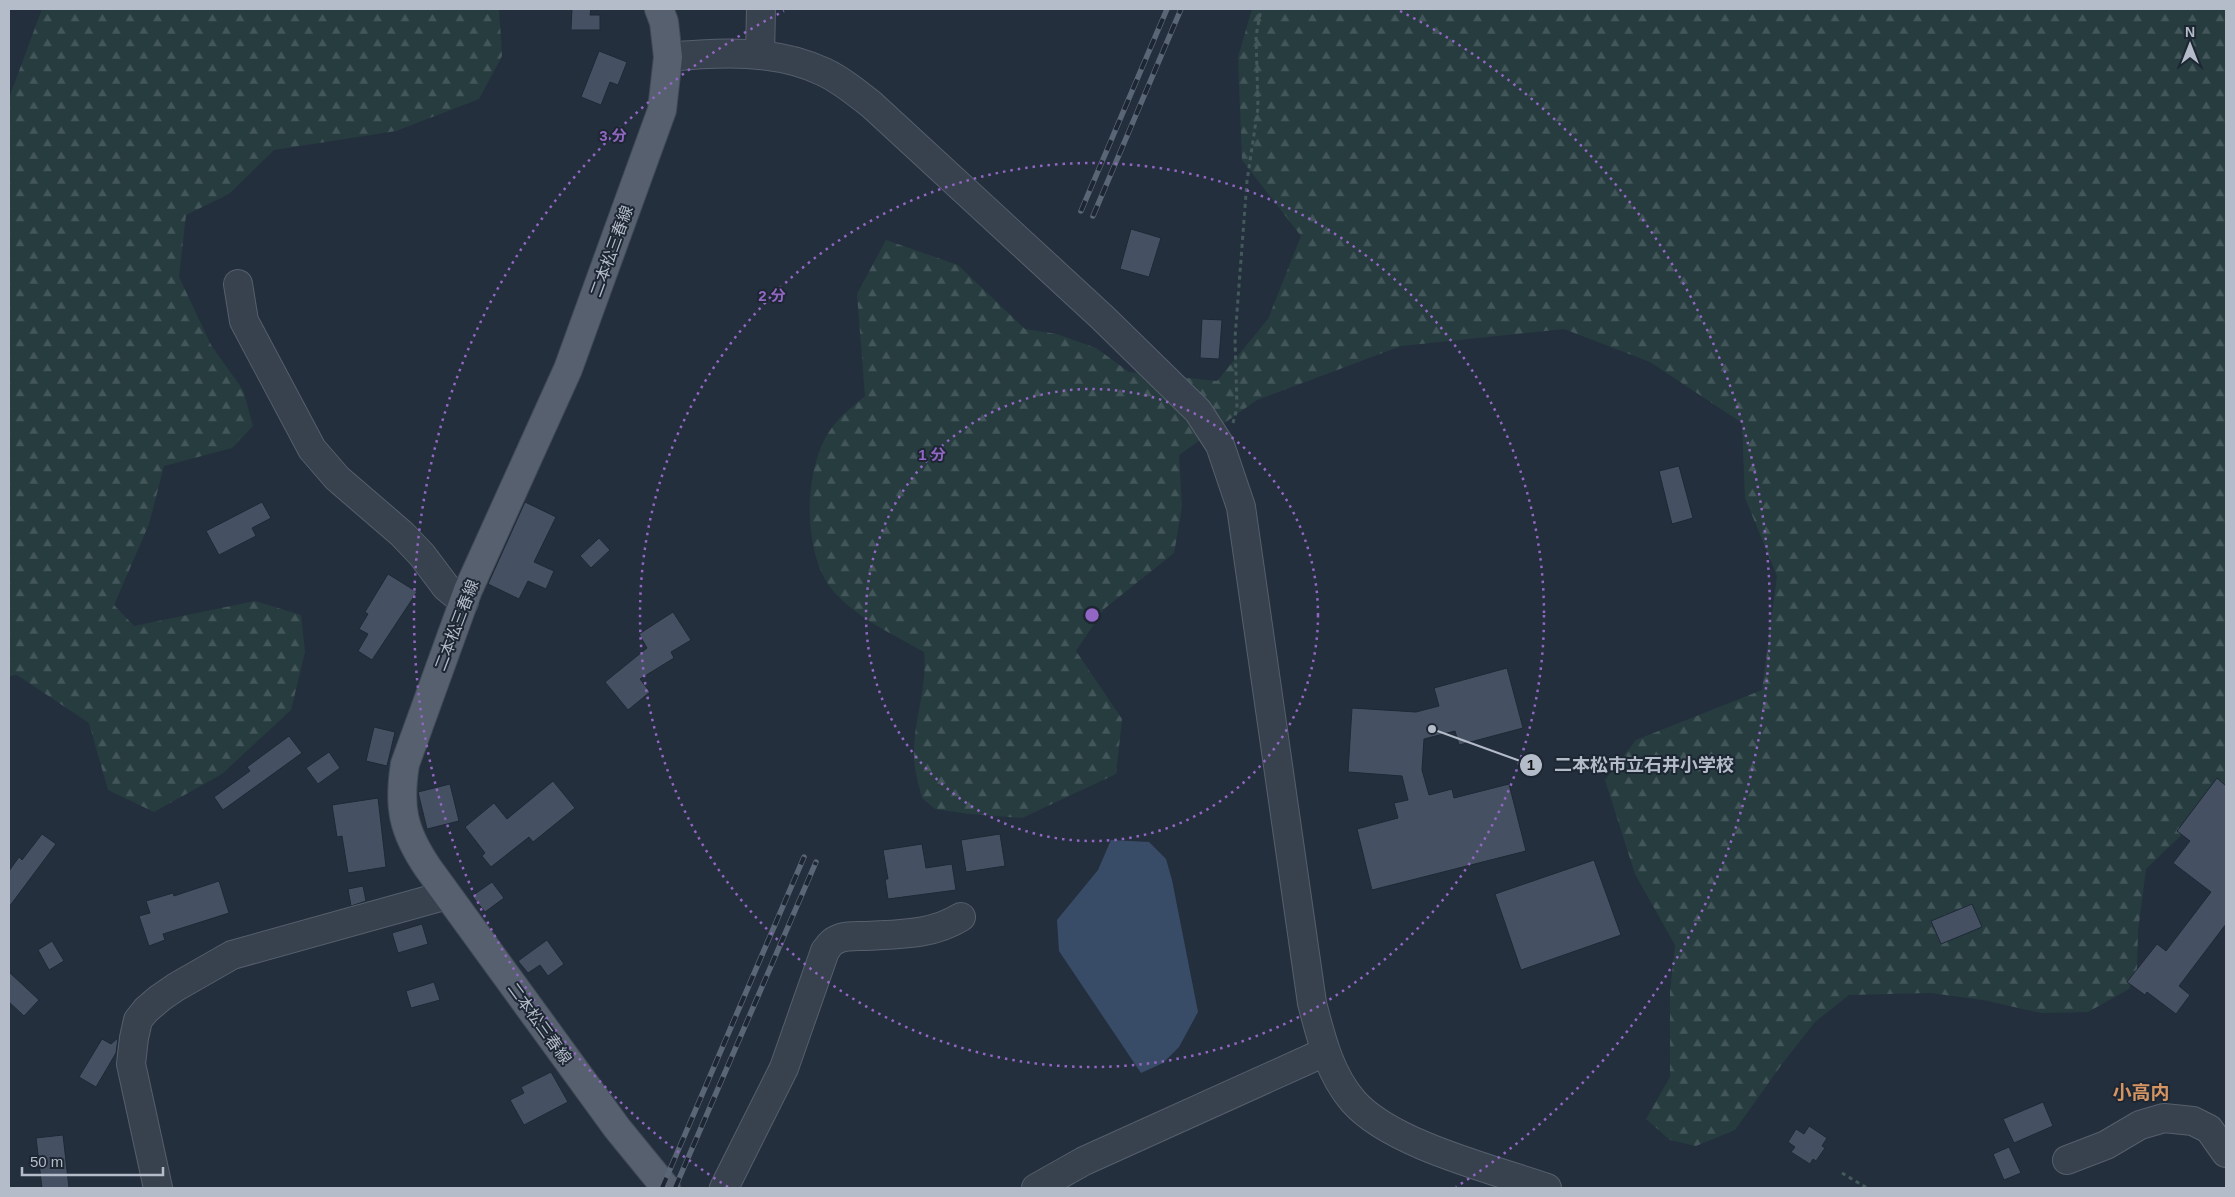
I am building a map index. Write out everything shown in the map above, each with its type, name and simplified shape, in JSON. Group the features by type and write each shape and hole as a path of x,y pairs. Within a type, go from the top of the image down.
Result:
{"main road":[{"name":"二本松三春線","path":"659,9 664,22 668,57 662,110 568,369 464,602 405,764 401,787 401,809 405,827 414,848 617,1128 666,1188"}],"street":[{"path":"760,55 761,9"},
{"path":"668,57 701,54 760,55 808,66 825,72 872,105 1103,318 1198,411 1220,445 1241,507 1311,993 1325,1052 1353,1101 1386,1128 1407,1139 1440,1152 1547,1188"},
{"path":"238,284 244,321 312,449 336,478 402,534 422,554 446,588 464,602"},
{"path":"158,1188 131,1064 138,1020 146,1010 176,986 232,955 447,895"},
{"path":"724,1188 784,1068 825,951 829,945 836,939 846,937 904,934 934,930 947,926 961,917"},
{"path":"1036,1188 1084,1161 1325,1052"},
{"path":"2067,1160 2106,1145 2140,1126 2164,1118 2193,1121 2209,1129 2226,1153"}],"path":[{"path":"1220,445 1230,432 1237,408 1236,338 1247,181 1258,108 1256,36 1261,9"},
{"path":"1842,1173 1867,1188"}],"green space":[{"path":"42,9 499,9 502,56 479,99 396,131 274,150 229,194 186,215 179,277 211,345 243,390 253,426 232,448 164,466 149,524 114,605 134,626 255,601 301,615 305,652 291,710 222,774 154,812 108,790 89,723 17,675 9,676 9,98"},
{"path":"1252,9 2226,9 2226,797 2220,798 2146,869 2138,931 2137,970 2129,989 2088,1012 2041,1013 1983,1000 1930,993 1849,995 1815,1022 1782,1064 1735,1130 1696,1146 1670,1140 1646,1119 1670,1077 1670,992 1675,945 1635,874 1605,780 1636,740 1762,690 1777,576 1745,498 1742,423 1650,362 1564,329 1401,346 1257,400 1179,455 1182,507 1174,553 1104,609 1076,651 1122,719 1116,774 1022,818 935,809 922,798 916,772 914,743 924,678 924,652 866,619 835,593 824,577 816,557 811,534 811,486 823,442 837,421 865,396 857,294 886,240 958,265 1025,329 1057,334 1096,348 1129,372 1217,381 1268,319 1301,236 1242,160 1238,57"}],"water":[{"path":"1111,840 1149,842 1166,859 1172,880 1198,1012 1179,1047 1163,1063 1141,1073 1059,951 1057,920 1098,870"}],"building":[{"path":"572,9 591,9 590,15 600,15 600,30 571,30"},
{"path":"599,51 627,62 618,85 610,82 601,105 581,97"},
{"path":"1131,229 1161,238 1149,277 1120,269"},
{"path":"1202,319 1222,320 1219,359 1200,358"},
{"path":"1679,466 1693,518 1672,524 1659,471"},
{"path":"262,502 271,518 252,528 256,536 219,555 206,531"},
{"path":"525,502 556,517 534,562 554,571 546,589 528,581 519,599 488,584"},
{"path":"599,538 610,550 591,568 580,556"},
{"path":"388,574 417,592 372,660 358,651 368,634 359,629 368,614 365,612"},
{"path":"673,612 691,640 671,652 674,658 640,679 650,692 628,710 605,682 647,648 639,634"},
{"path":"1507,668 1523,728 1459,745 1455,731 1424,739 1422,770 1429,795 1452,789 1454,798 1509,784 1526,851 1372,890 1357,829 1398,818 1394,803 1408,800 1402,776 1348,772 1352,708 1416,712 1439,706 1434,688"},
{"path":"374,727 395,732 387,766 366,761"},
{"path":"289,736 302,753 223,810 214,797 250,771 247,767"},
{"path":"329,752 340,768 318,784 306,768"},
{"path":"2217,778 2226,786 2226,924 2179,986 2190,995 2176,1014 2147,992 2145,995 2127,982 2157,944 2166,951 2211,892 2173,863 2190,841 2177,831"},
{"path":"553,781 575,808 533,842 529,837 491,867 482,856 485,853 465,827 494,803 507,819"},
{"path":"450,784 459,821 427,829 418,792"},
{"path":"378,798 386,867 348,873 342,836 337,837 332,805"},
{"path":"42,834 56,844 9,907 9,871 19,857 22,860"},
{"path":"1000,834 1005,866 966,872 961,840"},
{"path":"922,844 926,868 952,864 956,890 888,899 885,879 888,879 883,850"},
{"path":"1594,860 1621,935 1521,970 1495,894"},
{"path":"219,881 229,913 163,934 165,940 149,946 139,916 150,913 146,901 173,893 174,896"},
{"path":"492,882 504,898 485,912 472,896"},
{"path":"363,886 366,901 351,906 348,889"},
{"path":"1972,904 1982,927 1941,944 1931,921"},
{"path":"422,924 428,944 398,953 392,933"},
{"path":"547,940 564,964 548,976 540,965 528,973 518,961"},
{"path":"52,941 64,961 49,970 38,950"},
{"path":"9,972 39,1000 24,1016 9,1002"},
{"path":"434,982 440,1000 411,1008 406,991"},
{"path":"118,1038 116,1053 96,1087 79,1077 102,1039 111,1044"},
{"path":"551,1072 568,1102 524,1125 510,1100 524,1093 521,1087"},
{"path":"2043,1102 2053,1126 2014,1143 2003,1119"},
{"path":"1809,1126 1827,1138 1822,1146 1825,1148 1816,1161 1813,1159 1810,1164 1791,1152 1795,1147 1788,1142 1796,1129 1804,1134"},
{"path":"63,1135 69,1188 42,1188 36,1138"},
{"path":"2009,1147 2021,1173 2004,1180 1993,1154"}],"railway":[{"path":"1081,211 1167,9"},
{"path":"1093,216 1181,9"},
{"path":"662,1188 804,857"},
{"path":"675,1188 816,862"}],"place":[{"name":"二本松市立石井小学校","path":"1432,729"}],"district":[{"name":"小高内","path":"2141,1092"}]}
